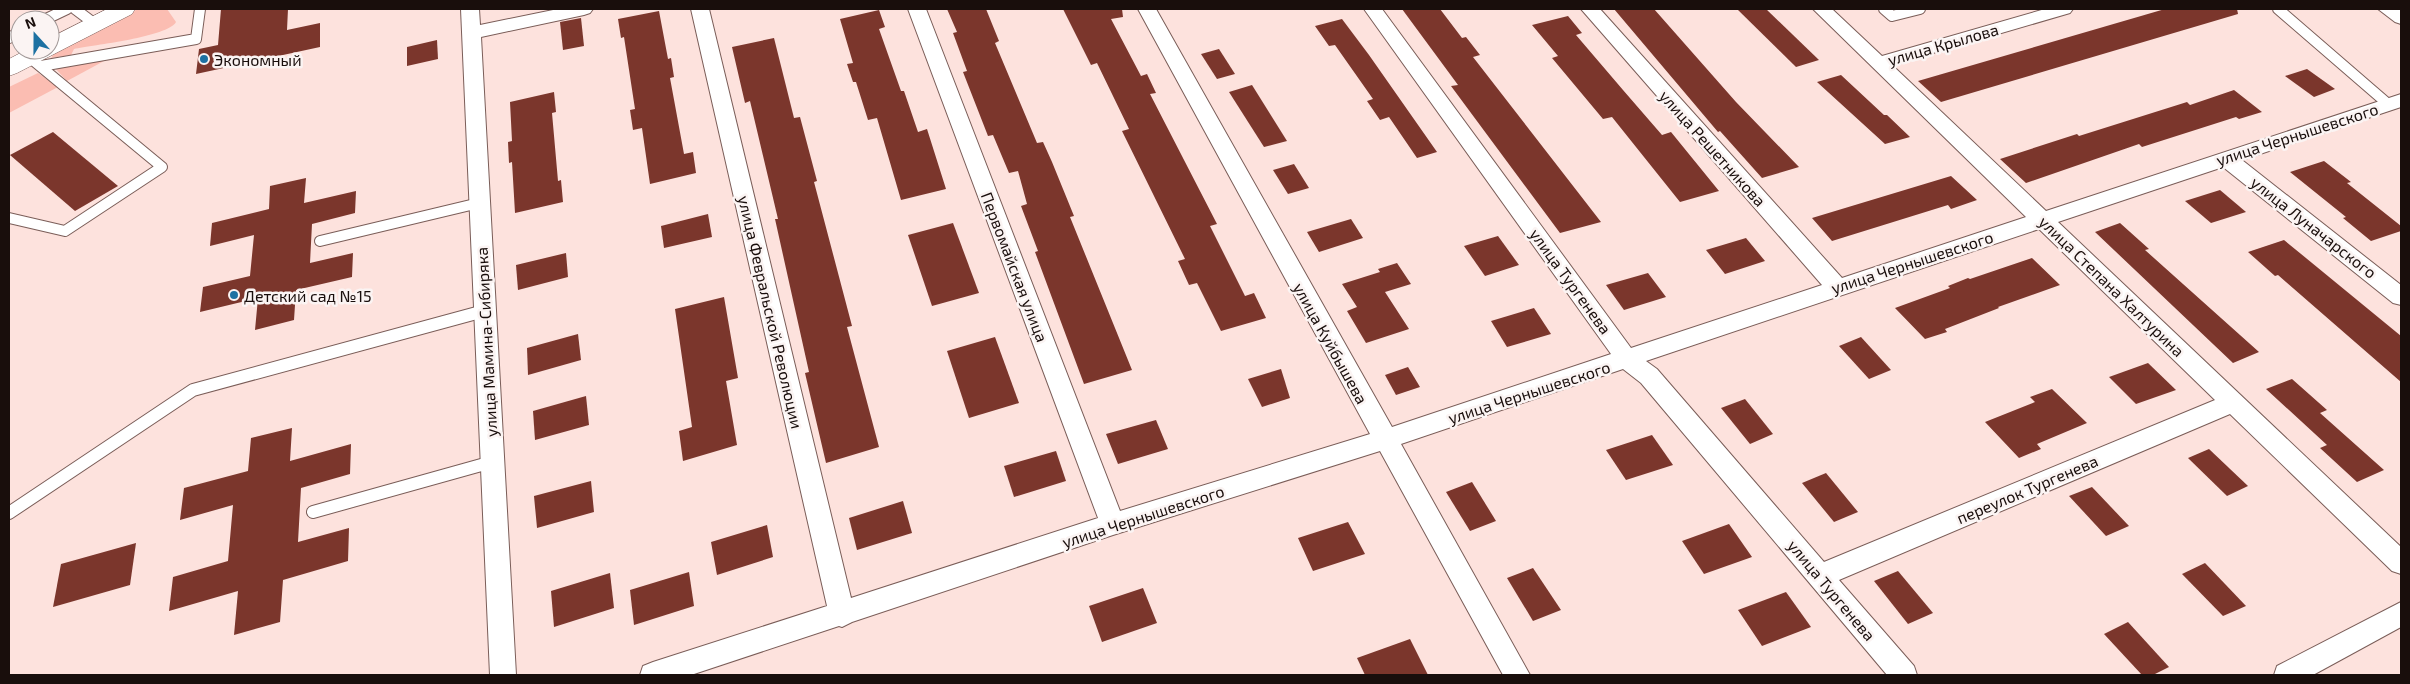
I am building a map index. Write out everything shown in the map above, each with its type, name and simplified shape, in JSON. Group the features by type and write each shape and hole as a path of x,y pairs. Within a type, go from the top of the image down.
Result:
{"street":[{"path":"60,44 124,9"},
{"name":"улица Мамина-Сибиряка","path":"470,9 503,675"},
{"path":"470,33 584,9"},
{"name":"улица Февральской Революции","path":"700,9 842,615"},
{"name":"Первомайская улица","path":"917,9 1113,524"},
{"name":"улица Куйбышева","path":"1147,9 1517,675"},
{"name":"улица Тургенева","path":"1373,9 1627,359 1649,376 1904,675"},
{"name":"улица Решетникова","path":"1590,9 1837,287"},
{"name":"улица Степана Халтурина","path":"1822,9 2401,563"},
{"name":"улица Крылова","path":"1879,63 2064,9"},
{"path":"2388,9 2401,18"},
{"path":"9,68 29,60"},
{"name":"улица Чернышевского","path":"653,675 842,615 1113,524 1385,440 1837,287 2395,102"},
{"name":"улица Луначарского","path":"2226,158 2401,297"},
{"name":"переулок Тургенева","path":"1820,576 2234,402"},
{"path":"2287,675 2401,614"}],"lane":[{"path":"75,9 94,24"},
{"path":"60,53 196,39 200,9"},
{"path":"1884,9 1892,16 1920,9"},
{"path":"2278,9 2395,102"},
{"path":"9,218 66,231 162,167 65,89 45,60"},
{"path":"320,241 479,203"},
{"path":"9,512 193,390 484,311"},
{"path":"314,512 492,462"}],"shaded area":[{"path":"138,9 167,9 176,22 159,32 145,36 74,49 71,55 60,57 60,48"},
{"path":"117,54 67,81 53,66"},
{"path":"38,73 58,87 9,113 9,87"}],"building":[{"path":"221,9 288,9 287,30 320,23 320,47 196,74 199,49 218,45"},
{"path":"947,9 986,9 999,41 995,43 1037,143 1043,142 1052,162 1074,216 1070,217 1132,370 1084,384 1035,252 1038,251 1021,206 1027,204 1018,171 1009,173 993,135 988,136 963,72 967,71 953,33 957,32"},
{"path":"1063,9 1122,9 1123,17 1111,19 1141,76 1147,74 1156,93 1150,94 1217,224 1210,226 1245,296 1254,293 1266,318 1221,331 1197,283 1189,285 1178,261 1185,259 1122,131 1129,129 1097,63 1091,65"},
{"path":"1402,9 1440,9 1462,38 1466,37 1480,55 1473,57 1601,222 1560,233 1451,86 1458,85"},
{"path":"1614,9 1654,9 1736,102 1799,167 1762,178 1720,131 1718,132"},
{"path":"1737,9 1766,9 1819,60 1796,67"},
{"path":"2165,9 2237,9 2238,14 1941,102 1918,81"},
{"path":"879,10 885,27 879,29 901,91 904,91 918,132 927,129 946,189 901,200 877,118 868,120 856,82 853,82 847,64 853,63 840,19"},
{"path":"659,11 668,59 671,58 674,77 670,78 684,154 693,152 696,173 650,184 642,128 633,130 630,110 635,109 624,37 621,38 618,19"},
{"path":"1568,16 1582,33 1576,35 1623,90 1662,135 1671,132 1719,191 1680,202 1612,117 1603,119 1552,58 1558,56 1532,25"},
{"path":"581,18 584,46 563,50 560,22"},
{"path":"1342,19 1437,152 1417,158 1389,117 1380,120 1367,101 1373,99 1335,45 1329,46 1315,26"},
{"path":"774,38 794,118 800,117 817,181 814,182 852,326 847,327 879,447 826,463 805,373 809,372 775,219 778,219 750,101 745,103 732,47"},
{"path":"437,40 438,59 407,66 407,47"},
{"path":"1219,49 1235,74 1217,79 1201,54"},
{"path":"2307,69 2335,89 2314,97 2285,76"},
{"path":"1841,75 1910,137 1885,144 1817,82"},
{"path":"1252,85 1287,141 1264,147 1229,92"},
{"path":"2234,90 2262,112 2239,119 2236,117 2142,147 2139,144 2026,183 2000,159 2077,134 2079,136 2187,102 2190,105"},
{"path":"554,92 556,112 552,113 558,181 561,180 563,202 515,213 512,162 509,163 508,142 512,141 510,102"},
{"path":"53,132 118,186 75,211 10,155"},
{"path":"2324,161 2351,182 2347,183 2401,226 2401,231 2371,241 2343,218 2346,217 2290,172"},
{"path":"1294,164 1309,188 1288,194 1273,170"},
{"path":"1951,176 1977,200 1951,209 1948,205 1832,241 1812,218"},
{"path":"306,178 304,203 356,191 355,213 312,224 310,263 353,253 352,277 296,290 294,320 255,330 258,298 200,312 203,287 250,276 254,235 210,246 212,223 269,209 270,186"},
{"path":"2220,190 2246,212 2211,223 2185,201"},
{"path":"708,214 712,237 664,248 661,226"},
{"path":"1351,219 1363,238 1319,252 1307,232"},
{"path":"953,223 979,293 932,306 908,235"},
{"path":"2120,223 2149,249 2145,250 2259,352 2233,363 2095,232"},
{"path":"1498,236 1519,265 1485,276 1464,246"},
{"path":"1746,238 1765,261 1725,274 1706,250"},
{"path":"2284,240 2401,336 2401,382 2278,275 2275,276 2248,252"},
{"path":"566,253 568,277 518,290 516,265"},
{"path":"2032,258 2060,285 1998,307 1945,329 1947,332 1925,339 1895,308 1950,288 1948,286 1968,278 1970,279"},
{"path":"1397,263 1411,284 1385,292 1409,329 1366,343 1347,311 1357,307 1342,284 1380,272 1378,269"},
{"path":"1648,273 1666,297 1624,310 1606,285"},
{"path":"724,297 738,378 726,381 737,445 683,461 679,431 692,427 675,309"},
{"path":"1534,308 1551,334 1507,347 1491,321"},
{"path":"578,334 581,360 528,375 527,348"},
{"path":"995,337 1019,403 969,418 947,351"},
{"path":"1861,337 1891,370 1869,379 1839,346"},
{"path":"2148,363 2176,390 2136,404 2109,377"},
{"path":"1408,367 1420,387 1396,395 1385,375"},
{"path":"1281,369 1290,398 1262,407 1248,379"},
{"path":"2292,379 2327,410 2320,413 2384,470 2357,482 2320,448 2327,445 2266,389"},
{"path":"2052,389 2087,423 2037,444 2041,449 2019,458 1985,422 2035,402 2030,397"},
{"path":"586,396 589,425 535,440 533,411"},
{"path":"1745,399 1773,434 1750,444 1721,408"},
{"path":"1156,420 1168,449 1118,464 1106,434"},
{"path":"292,428 290,461 351,444 350,474 301,488 298,542 349,528 348,561 283,580 280,622 234,635 238,591 169,611 173,577 228,561 233,505 180,520 184,488 248,471 251,438"},
{"path":"1652,435 1673,465 1626,480 1606,450"},
{"path":"2209,449 2248,486 2227,496 2188,458"},
{"path":"1056,451 1066,481 1014,497 1004,466"},
{"path":"1826,473 1858,512 1834,522 1802,483"},
{"path":"591,481 594,512 537,528 534,496"},
{"path":"1472,482 1496,521 1470,531 1446,492"},
{"path":"2092,487 2129,526 2106,536 2069,496"},
{"path":"903,501 912,533 857,550 849,518"},
{"path":"1348,522 1365,554 1313,571 1298,538"},
{"path":"1729,524 1752,557 1704,574 1682,541"},
{"path":"767,525 773,557 717,575 711,542"},
{"path":"136,543 130,585 53,607 61,564"},
{"path":"2205,563 2246,606 2223,616 2182,574"},
{"path":"1533,568 1561,610 1533,621 1507,578"},
{"path":"1898,571 1933,613 1908,624 1874,581"},
{"path":"689,572 694,606 634,625 630,590"},
{"path":"610,573 614,608 554,627 551,591"},
{"path":"1143,588 1157,623 1102,642 1089,606"},
{"path":"1786,592 1811,627 1762,646 1738,610"},
{"path":"2128,622 2169,667 2153,675 2142,675 2104,634"},
{"path":"1410,639 1428,675 1365,675 1357,658"}],"place":[{"name":"Экономный","path":"204,59"},
{"name":"Детский сад №15","path":"234,295"}]}
